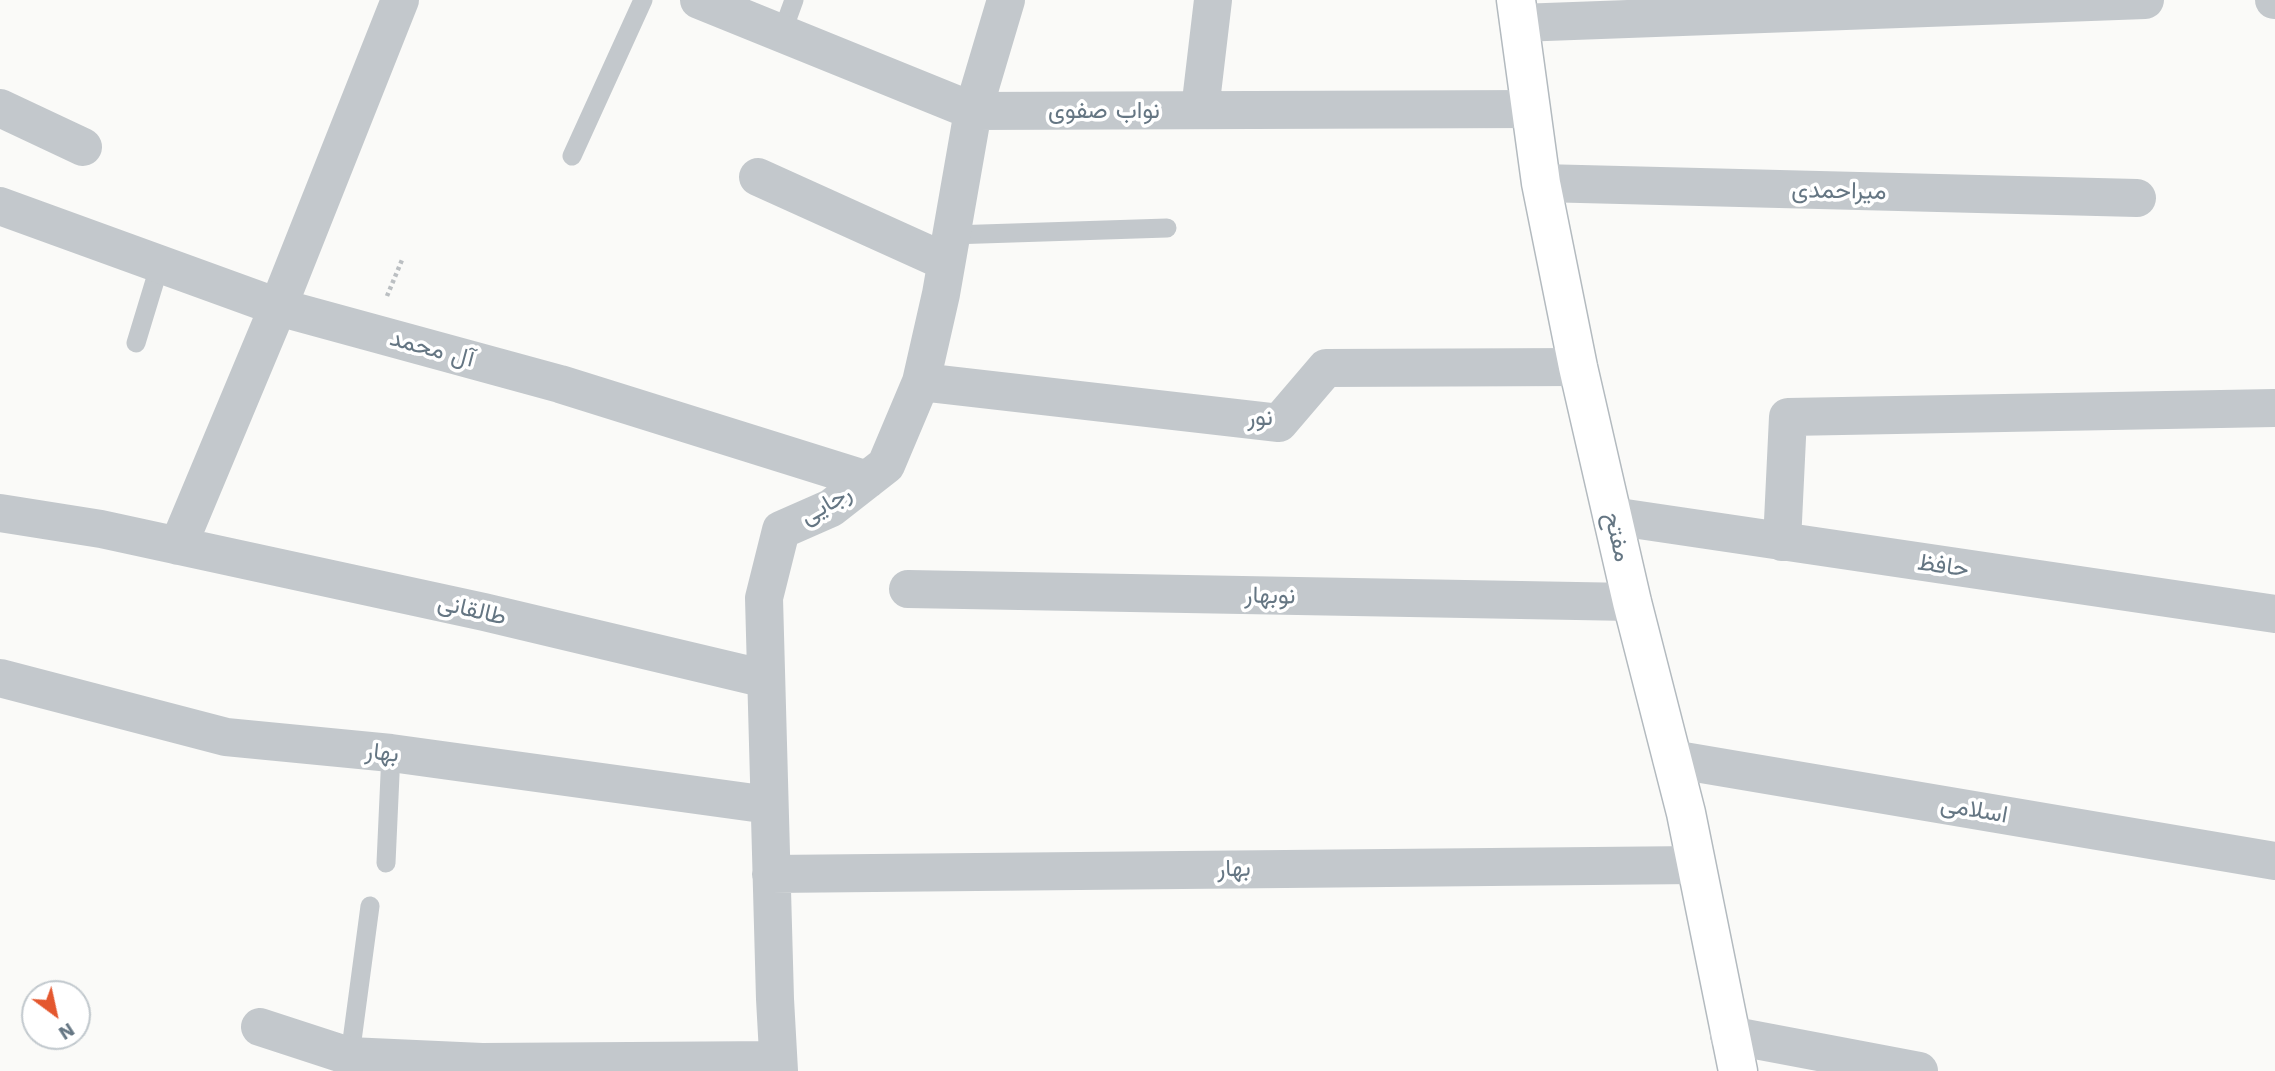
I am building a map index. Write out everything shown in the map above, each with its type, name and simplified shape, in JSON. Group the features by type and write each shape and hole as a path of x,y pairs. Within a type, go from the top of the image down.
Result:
{"street":[{"path":"178,546 278,307 400,0"},
{"name":"نواب صفوی","path":"699,0 788,17 973,111 1531,109"},
{"name":"رجایی","path":"779,1066 764,598 781,530 831,508 886,465 921,382 949,249 973,111 1006,0"},
{"path":"1200,110 1213,0"},
{"path":"1518,11 2146,0"},
{"name":"مفتح","path":"1518,11 1541,183 1578,367 1696,865 1733,1053"},
{"path":"0,108 83,147"},
{"path":"758,177 949,249"},
{"name":"میراحمدی","path":"1541,183 2137,198"},
{"name":"آل محمد","path":"0,206 278,307 560,384 867,480"},
{"name":"نور","path":"921,382 1279,423 1326,368 1578,367"},
{"path":"1782,542 1788,417 2275,408"},
{"name":"طالقانی","path":"0,513 101,529 484,612 766,679"},
{"name":"حافظ","path":"1612,516 2275,614"},
{"name":"نوبهار","path":"908,589 1632,602"},
{"name":"بهار","path":"0,678 226,737 391,753 769,805"},
{"name":"اسلامی","path":"1672,759 2275,862"},
{"name":"بهار","path":"771,874 1696,865"},
{"path":"260,1027 349,1063 779,1066"},
{"path":"1733,1053 1919,1071"}],"lane":[{"path":"572,156 643,0"},
{"path":"949,249 1167,228"},
{"path":"136,343 160,264"},
{"path":"386,863 391,753"},
{"path":"349,1063 370,906"}]}
